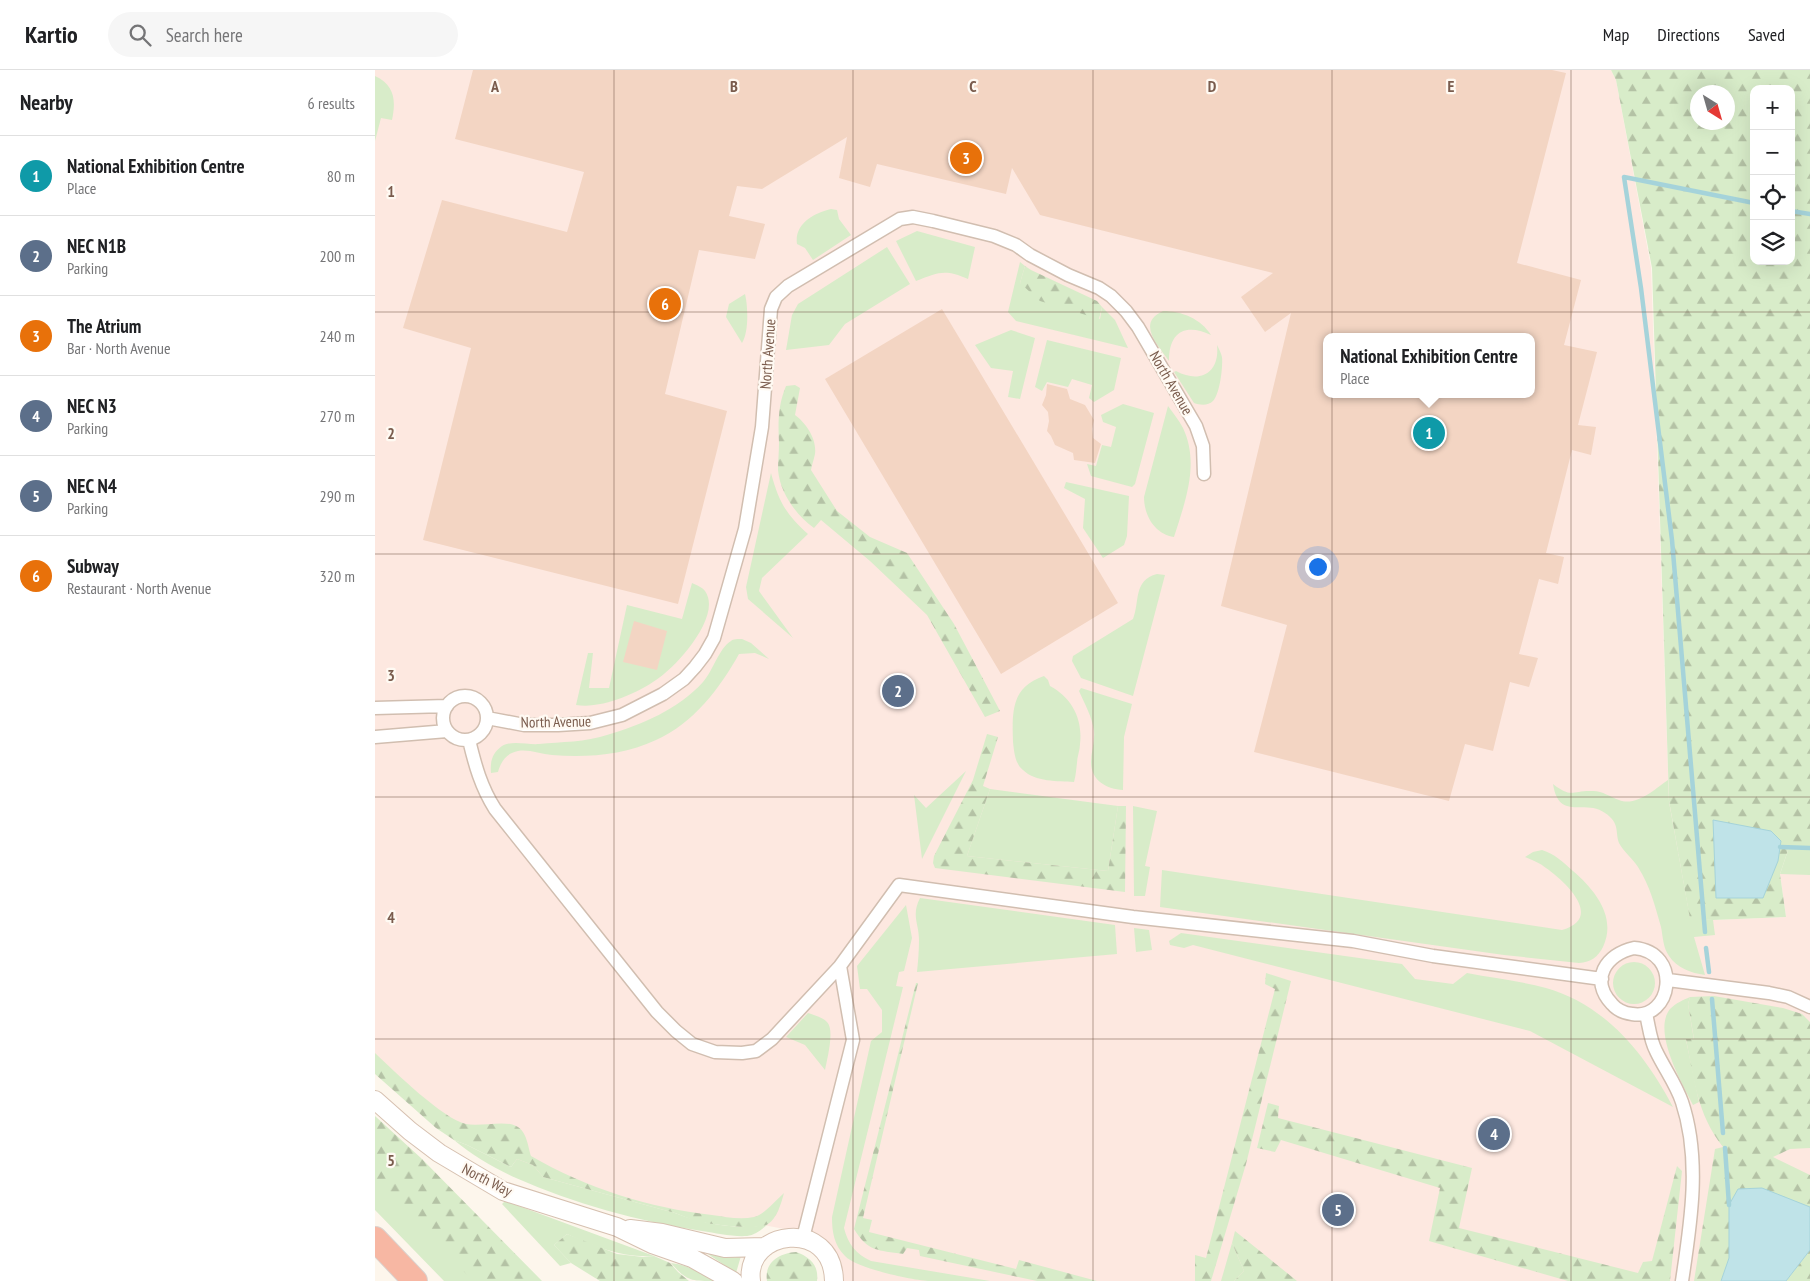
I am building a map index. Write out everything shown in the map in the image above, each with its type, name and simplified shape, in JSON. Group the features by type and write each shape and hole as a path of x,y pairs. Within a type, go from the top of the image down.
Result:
{"highway":[{"path":"375,1239 415,1281"}],"street":[{"name":"North Avenue","path":"487,718 524,725 590,723 622,715 663,694 684,679 695,667 714,638 745,529 762,427 771,309 776,297 788,286 900,218 913,217 994,236 1016,245 1060,271 1099,288 1111,296 1138,327 1196,426 1203,446 1204,474"},
{"path":"375,708 447,706 458,698 471,697 481,703 485,710 487,718 484,730 478,736 469,740 455,738 447,732 444,724 443,718 447,706"},
{"path":"375,737 447,732"},
{"path":"469,740 476,770 485,792 495,809 657,1012 692,1044 715,1052 743,1053 756,1051 772,1040 840,966 899,885 1133,917 1353,941 1433,956 1602,979"},
{"path":"1634,948 1643,949 1654,954 1662,963 1668,980 1662,999 1646,1014 1635,1015 1625,1013 1606,998 1602,987 1602,979 1605,968 1611,958 1622,951 1634,948"},
{"path":"834,1281 833,1272 826,1254 820,1247 803,1238 853,1040 840,966"},
{"path":"1668,980 1769,993 1787,997 1810,1007"},
{"path":"1646,1014 1655,1049 1682,1101 1691,1134 1693,1156 1692,1193 1682,1281"},
{"name":"North Way","path":"375,1100 410,1131 439,1153 503,1191 617,1227 652,1244 692,1258 733,1281"},
{"name":"North Way","path":"617,1227 662,1233 725,1248 765,1246 777,1240 790,1237 803,1238"},
{"path":"751,1281 755,1260 765,1246"}],"shaded area":[{"path":"375,70 1611,70 1616,80 1651,267 1669,801 1690,918 1713,920 1786,917 1780,874 1810,848 1810,1281 839,1281 840,1262 835,1250 811,1234 736,1220 675,1213 543,1177 470,1141 375,1069"}],"green space":[{"path":"1611,70 1810,70 1810,848 1789,847 1780,874 1786,917 1690,919 1669,801 1652,268 1616,80"},
{"path":"375,76 387,84 393,94 394,106 392,120 381,118 375,141"},
{"path":"831,209 837,210 839,219 851,235 813,260 805,248 797,244 799,231 807,220 818,213"},
{"path":"917,231 975,247 968,279 942,273 916,281 896,241"},
{"path":"887,247 910,284 845,324 829,345 786,350 792,315 798,304"},
{"path":"1020,262 1025,266 1020,283 1100,319 1102,307 1115,320 1128,348 1016,321 1008,312"},
{"path":"1025,266 1097,301 1102,307 1099,319 1040,301 1020,283"},
{"path":"745,294 747,319 746,332 742,343 726,317 729,304"},
{"path":"1163,311 1177,312 1196,320 1211,335 1193,330 1186,330 1180,333 1172,343 1169,361 1155,341 1150,328 1155,316"},
{"path":"1011,330 1035,338 1020,399 1008,397 1013,371 991,368 975,345"},
{"path":"1047,340 1121,358 1114,390 1094,402 1089,398 1092,385 1072,379 1068,387 1047,382 1042,391 1035,387"},
{"path":"1217,345 1222,361 1217,392 1213,401 1209,404 1201,405 1194,403 1174,372 1193,376 1207,373 1215,363"},
{"path":"795,385 800,388 795,415 807,427 815,448 811,470 837,511 870,537 907,553 954,624 1000,711 985,717 927,615 870,561 821,520 814,528 801,517 790,503 779,479 779,421 781,400 786,386"},
{"path":"1123,404 1154,413 1135,484 1132,487 1091,476 1087,464 1096,466 1102,445 1111,447 1116,427 1103,422 1101,415"},
{"path":"1168,406 1183,428 1188,442 1191,469 1186,497 1174,537 1161,532 1152,523 1146,511 1144,497"},
{"path":"771,473 777,492 788,513 808,534 762,578 759,591 793,638 748,599 746,587"},
{"path":"1066,482 1129,496 1127,536 1124,545 1103,558 1083,528 1085,499 1064,488"},
{"path":"1157,574 1165,575 1133,696 1081,678 1072,661 1073,656 1133,619 1141,586 1149,577"},
{"path":"692,583 705,591 709,602 708,614 694,640 674,665 656,680 628,695 607,703 586,706 576,705 588,653 593,653 589,688 609,688 627,605 682,619"},
{"path":"742,639 751,643 769,659 755,653 739,654 723,680 694,715 682,725 656,740 631,749 592,756 565,756 518,751 505,758 498,772 491,773 491,761 494,755 506,744 539,744 591,739 620,731 659,715 683,700 703,682 727,644 733,640"},
{"path":"1044,676 1050,686 1070,703 1078,718 1080,746 1074,782 1034,777 1020,767 1015,757 1013,721 1016,702 1019,694 1025,687"},
{"path":"1081,688 1132,704 1124,737 1123,790 1106,786 1094,774 1091,762 1094,731 1090,715 1079,691"},
{"path":"987,734 998,737 983,786 990,789 967,856 1108,871 1118,806 1126,806 1125,892 935,868 933,863 934,856 973,780"},
{"path":"966,771 922,859 914,795 926,808"},
{"path":"1668,780 1669,802 1690,918 1713,920 1715,935 1694,937 1705,975 1680,967 1667,953 1649,889 1638,867 1619,843 1613,820 1597,809 1567,806 1556,796 1553,784 1568,793 1597,791 1625,802 1645,796"},
{"path":"990,789 1118,806 1108,871 967,856"},
{"path":"1133,806 1157,811 1145,866 1150,867 1145,896 1134,896"},
{"path":"1789,847 1810,848 1810,875 1780,874"},
{"path":"1542,850 1559,859 1581,878 1596,895 1601,905 1607,925 1607,936 1601,951 1591,960 1579,963 1504,955 1160,907 1162,870 1562,930 1574,924 1580,917 1581,909 1571,891 1563,882 1544,866 1525,857 1533,852"},
{"path":"920,898 1115,925 1117,954 917,972 919,934 916,910"},
{"path":"906,905 912,938 904,971 899,972 896,986 903,987 844,1228 853,1248 871,1261 990,1281 928,1281 897,1276 872,1269 860,1265 845,1256 838,1247 833,1233 832,1217 871,1041 882,1032 882,1010 867,989 860,989 857,966"},
{"path":"1134,928 1149,930 1152,950 1136,952"},
{"path":"1181,933 1402,964 1415,979 1453,984 1467,973 1546,988 1568,996 1587,1006 1605,1019 1621,1034 1650,1068 1673,1107 1530,1031 1193,945 1184,948 1170,945 1169,941"},
{"path":"1630,962 1638,962 1649,968 1655,983 1649,998 1638,1004 1630,1004 1619,998 1613,987 1613,979 1619,968"},
{"path":"1266,973 1291,981 1246,1164 1211,1281 1195,1281 1195,1255 1206,1258 1275,989 1265,984"},
{"path":"916,983 918,983 863,1218 872,1220 869,1232 1016,1269 1019,1260 1097,1281 1037,1281 920,1256 919,1250 907,1248 903,1254 874,1249 859,1237 854,1229"},
{"path":"1714,996 1783,1008 1802,1014 1810,1022 1810,1148 1790,1149 1773,1157 1810,1175 1810,1207 1729,1205 1729,1258 1721,1281 1694,1281 1715,1149 1723,1147 1707,1122 1694,1082 1686,1039 1694,1039 1688,1004 1690,997"},
{"path":"1690,997 1688,1004 1694,1040 1686,1040 1699,1102 1693,1105 1676,1071 1666,1044 1664,1031 1665,1019 1670,1009 1677,1003"},
{"path":"808,1013 823,1019 829,1026 830,1045 825,1070 805,1045 786,1037"},
{"path":"375,1053 432,1104 456,1120 466,1124 511,1124 516,1126 525,1135 531,1156 596,1187 642,1202 689,1212 733,1218 754,1217 766,1210 784,1193 780,1206 771,1221 762,1226 743,1227 708,1223 543,1177 533,1165 517,1159 511,1167 454,1140 436,1128 375,1074"},
{"path":"1268,1103 1279,1106 1278,1118 1472,1168 1459,1228 1638,1273 1643,1262 1652,1261 1677,1166 1682,1171 1670,1281 1568,1281 1429,1241 1440,1188 1281,1140 1275,1152 1257,1148"},
{"path":"375,1116 422,1159 542,1281 473,1281 375,1179"},
{"path":"454,1140 511,1167 517,1159 533,1165 543,1177 697,1220 743,1227 767,1225 753,1235 736,1236 630,1217 583,1204 516,1178 484,1161"},
{"path":"375,1177 474,1281 444,1281 375,1210"},
{"path":"505,1201 654,1256 631,1255 609,1251 567,1234 554,1245 571,1263 560,1266 502,1204"},
{"path":"1235,1231 1297,1281 1234,1281 1244,1271 1232,1243"},
{"path":"567,1234 617,1254 643,1257 654,1256 670,1263 689,1281 600,1281 571,1263 554,1245"},
{"path":"1232,1243 1244,1271 1234,1281 1221,1281"},
{"path":"1810,1250 1810,1281 1786,1281"},
{"path":"705,1252 741,1256 736,1273"},
{"path":"796,1252 805,1256 815,1266 817,1281 767,1281 768,1269 774,1260 784,1254"},
{"path":"671,1263 694,1269 715,1281 700,1281 685,1277"}],"water":[{"path":"1713,820 1771,831 1781,841 1778,861 1763,898 1716,898"},
{"path":"1762,1188 1810,1207 1810,1250 1786,1281 1721,1281 1729,1258 1729,1205 1738,1189"}],"building":[{"path":"473,70 1552,70 1566,73 1517,263 1581,280 1564,345 1597,352 1578,425 1596,427 1591,455 1572,450 1546,553 1564,557 1558,584 1539,579 1519,654 1538,658 1529,687 1510,682 1493,751 1465,744 1449,801 1254,752 1287,625 1221,606 1291,313 1265,332 1241,297 1273,273 1040,215 1012,168 1006,194 877,164 870,187 839,178 847,137 762,189 737,186 729,216 765,224 755,259 699,250 665,394 727,411 678,604 423,540 471,348 403,328 442,200 567,232 584,172 455,139"},
{"path":"942,309 1118,603 1001,674 825,379"},
{"path":"1047,384 1067,389 1070,399 1085,405 1094,420 1093,438 1101,444 1095,463 1074,460 1073,453 1055,445 1047,431 1048,412 1042,405 1046,395"},
{"path":"634,621 667,631 657,670 623,662"}],"waterway":[{"path":"1705,932 1672,540 1641,288 1624,177 1750,202"},
{"path":"1795,212 1810,214"},
{"path":"1780,847 1810,848"},
{"path":"1706,948 1709,972"},
{"path":"1712,999 1723,1133"},
{"path":"1725,1148 1729,1205"}],"place":[{"name":"The Atrium","path":"966,158"},
{"name":"Subway","path":"665,304"},
{"name":"National Exhibition Centre","path":"1429,433"},
{"name":"NEC N1B","path":"898,691"},
{"name":"NEC N3","path":"1494,1134"},
{"name":"NEC N4","path":"1338,1210"}]}
